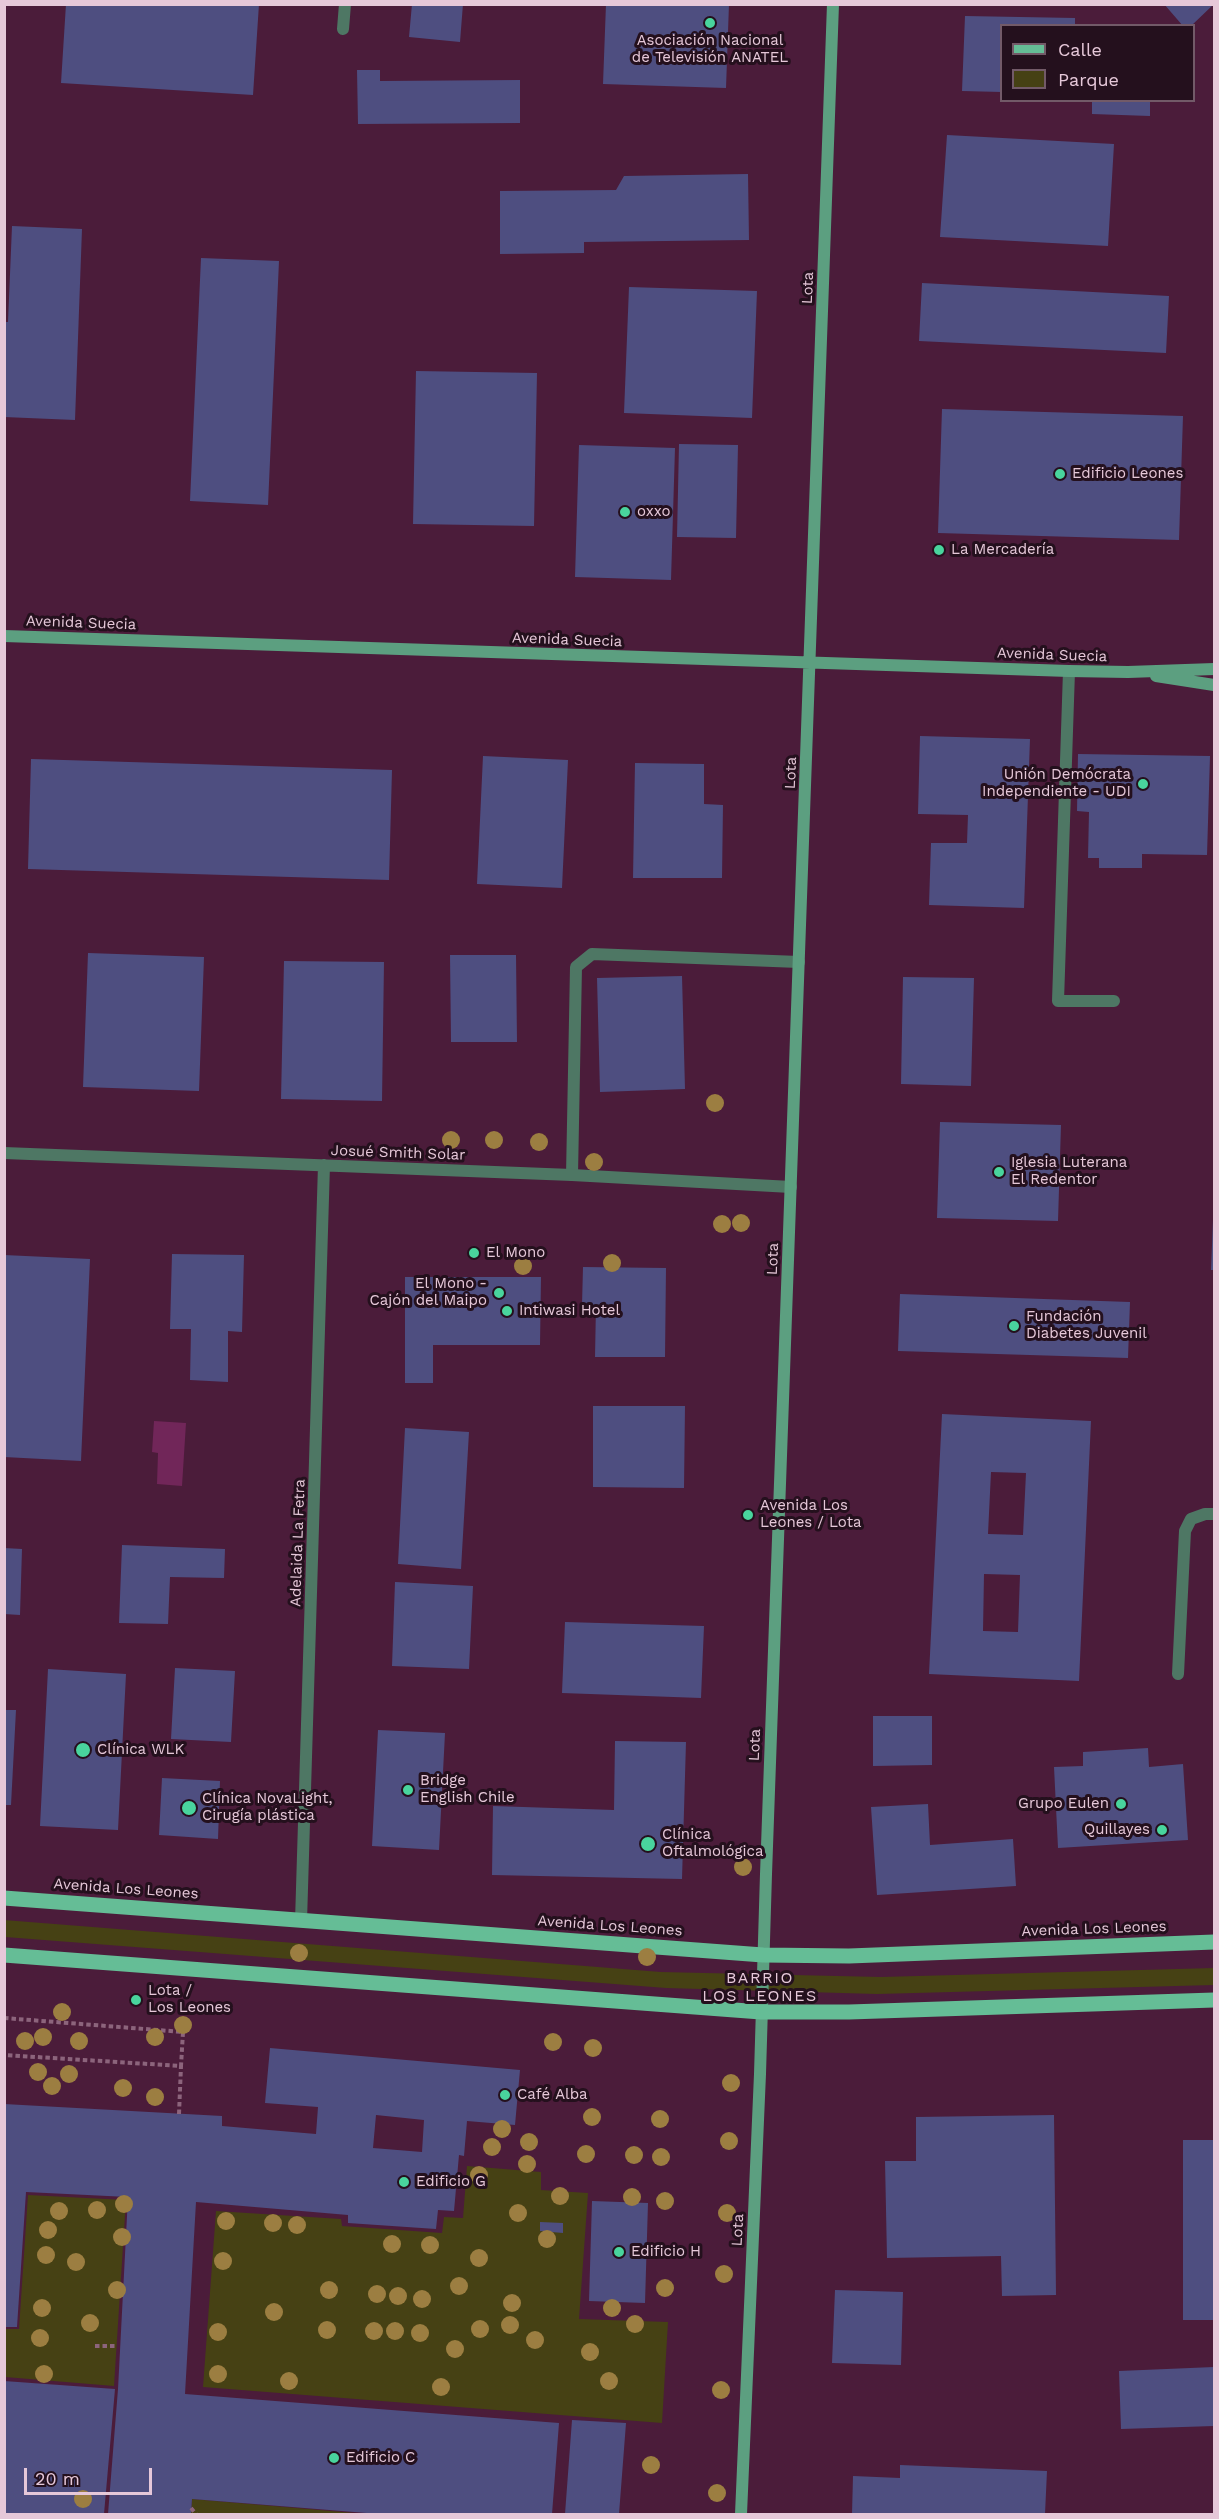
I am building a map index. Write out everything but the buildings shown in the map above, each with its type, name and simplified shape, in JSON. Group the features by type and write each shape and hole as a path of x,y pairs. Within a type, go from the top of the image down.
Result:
{"main road":[{"name":"Avenida Los Leones","path":"4,1898 763,1955 849,1956 1215,1942"},
{"path":"4,1955 761,2012 849,2012 1215,2000"}],"street":[{"path":"343,29 345,4"},
{"name":"Lota","path":"741,2514 833,4"},
{"name":"Avenida Suecia","path":"4,636 1069,671 1128,672 1215,669"},
{"path":"1069,671 1058,1000 1114,1001"},
{"name":"Avenida Suecia","path":"1128,672 1215,685"},
{"path":"572,1175 576,967 592,954 799,962"},
{"name":"Josué Smith Solar","path":"4,1153 572,1175 791,1187"},
{"name":"Adelaida La Fetra","path":"301,1921 324,1165"},
{"path":"1179,1674 1185,1531 1191,1519 1205,1514 1215,1514"}],"path":[{"path":"4,2018 183,2032 179,2114"},
{"path":"4,2055 181,2066"},
{"path":"95,2346 117,2346"},
{"path":"191,2508 196,2514"}],"green space":[{"path":"4,1920 661,1972 881,1977 1214,1968 1214,1985 877,1994 666,1988 5,1937"},
{"path":"467,2166 541,2172 541,2190 588,2193 579,2319 668,2322 662,2423 203,2387 216,2211 341,2219 342,2226 442,2233 444,2217 463,2218"},
{"path":"28,2195 126,2200 114,2386 5,2377 5,2329 19,2329"},
{"path":"192,2499 354,2513 379,2514 191,2514"}],"shaded area":[{"path":"154,1421 186,1423 182,1486 157,1484 158,1453 152,1452"}],"place":[{"name":"Asociación Nacional de Televisión ANATEL","path":"710,23"},
{"name":"Edificio Leones","path":"1060,474"},
{"name":"oxxo","path":"625,512"},
{"name":"La Mercadería","path":"939,550"},
{"name":"Unión Demócrata Independiente - UDI","path":"1143,784"},
{"name":"Iglesia Luterana El Redentor","path":"999,1172"},
{"name":"El Mono","path":"474,1253"},
{"name":"El Mono - Cajón del Maipo","path":"499,1293"},
{"name":"Intiwasi Hotel","path":"507,1311"},
{"name":"Fundación Diabetes Juvenil","path":"1014,1326"},
{"name":"Avenida Los Leones / Lota","path":"748,1515"},
{"name":"Clínica WLK","path":"83,1750"},
{"name":"Bridge English Chile","path":"408,1790"},
{"name":"Grupo Eulen","path":"1121,1804"},
{"name":"Clínica NovaLight, Cirugía plástica","path":"189,1808"},
{"name":"Quillayes","path":"1162,1830"},
{"name":"Clínica Oftalmológica","path":"648,1844"},
{"name":"Lota / Los Leones","path":"136,2000"},
{"name":"Café Alba","path":"505,2095"},
{"name":"Edificio G","path":"404,2182"},
{"name":"Edificio H","path":"619,2252"},
{"name":"Edificio C","path":"334,2458"}],"district":[{"name":"BARRIO LOS LEONES","path":"760,1987"}]}
